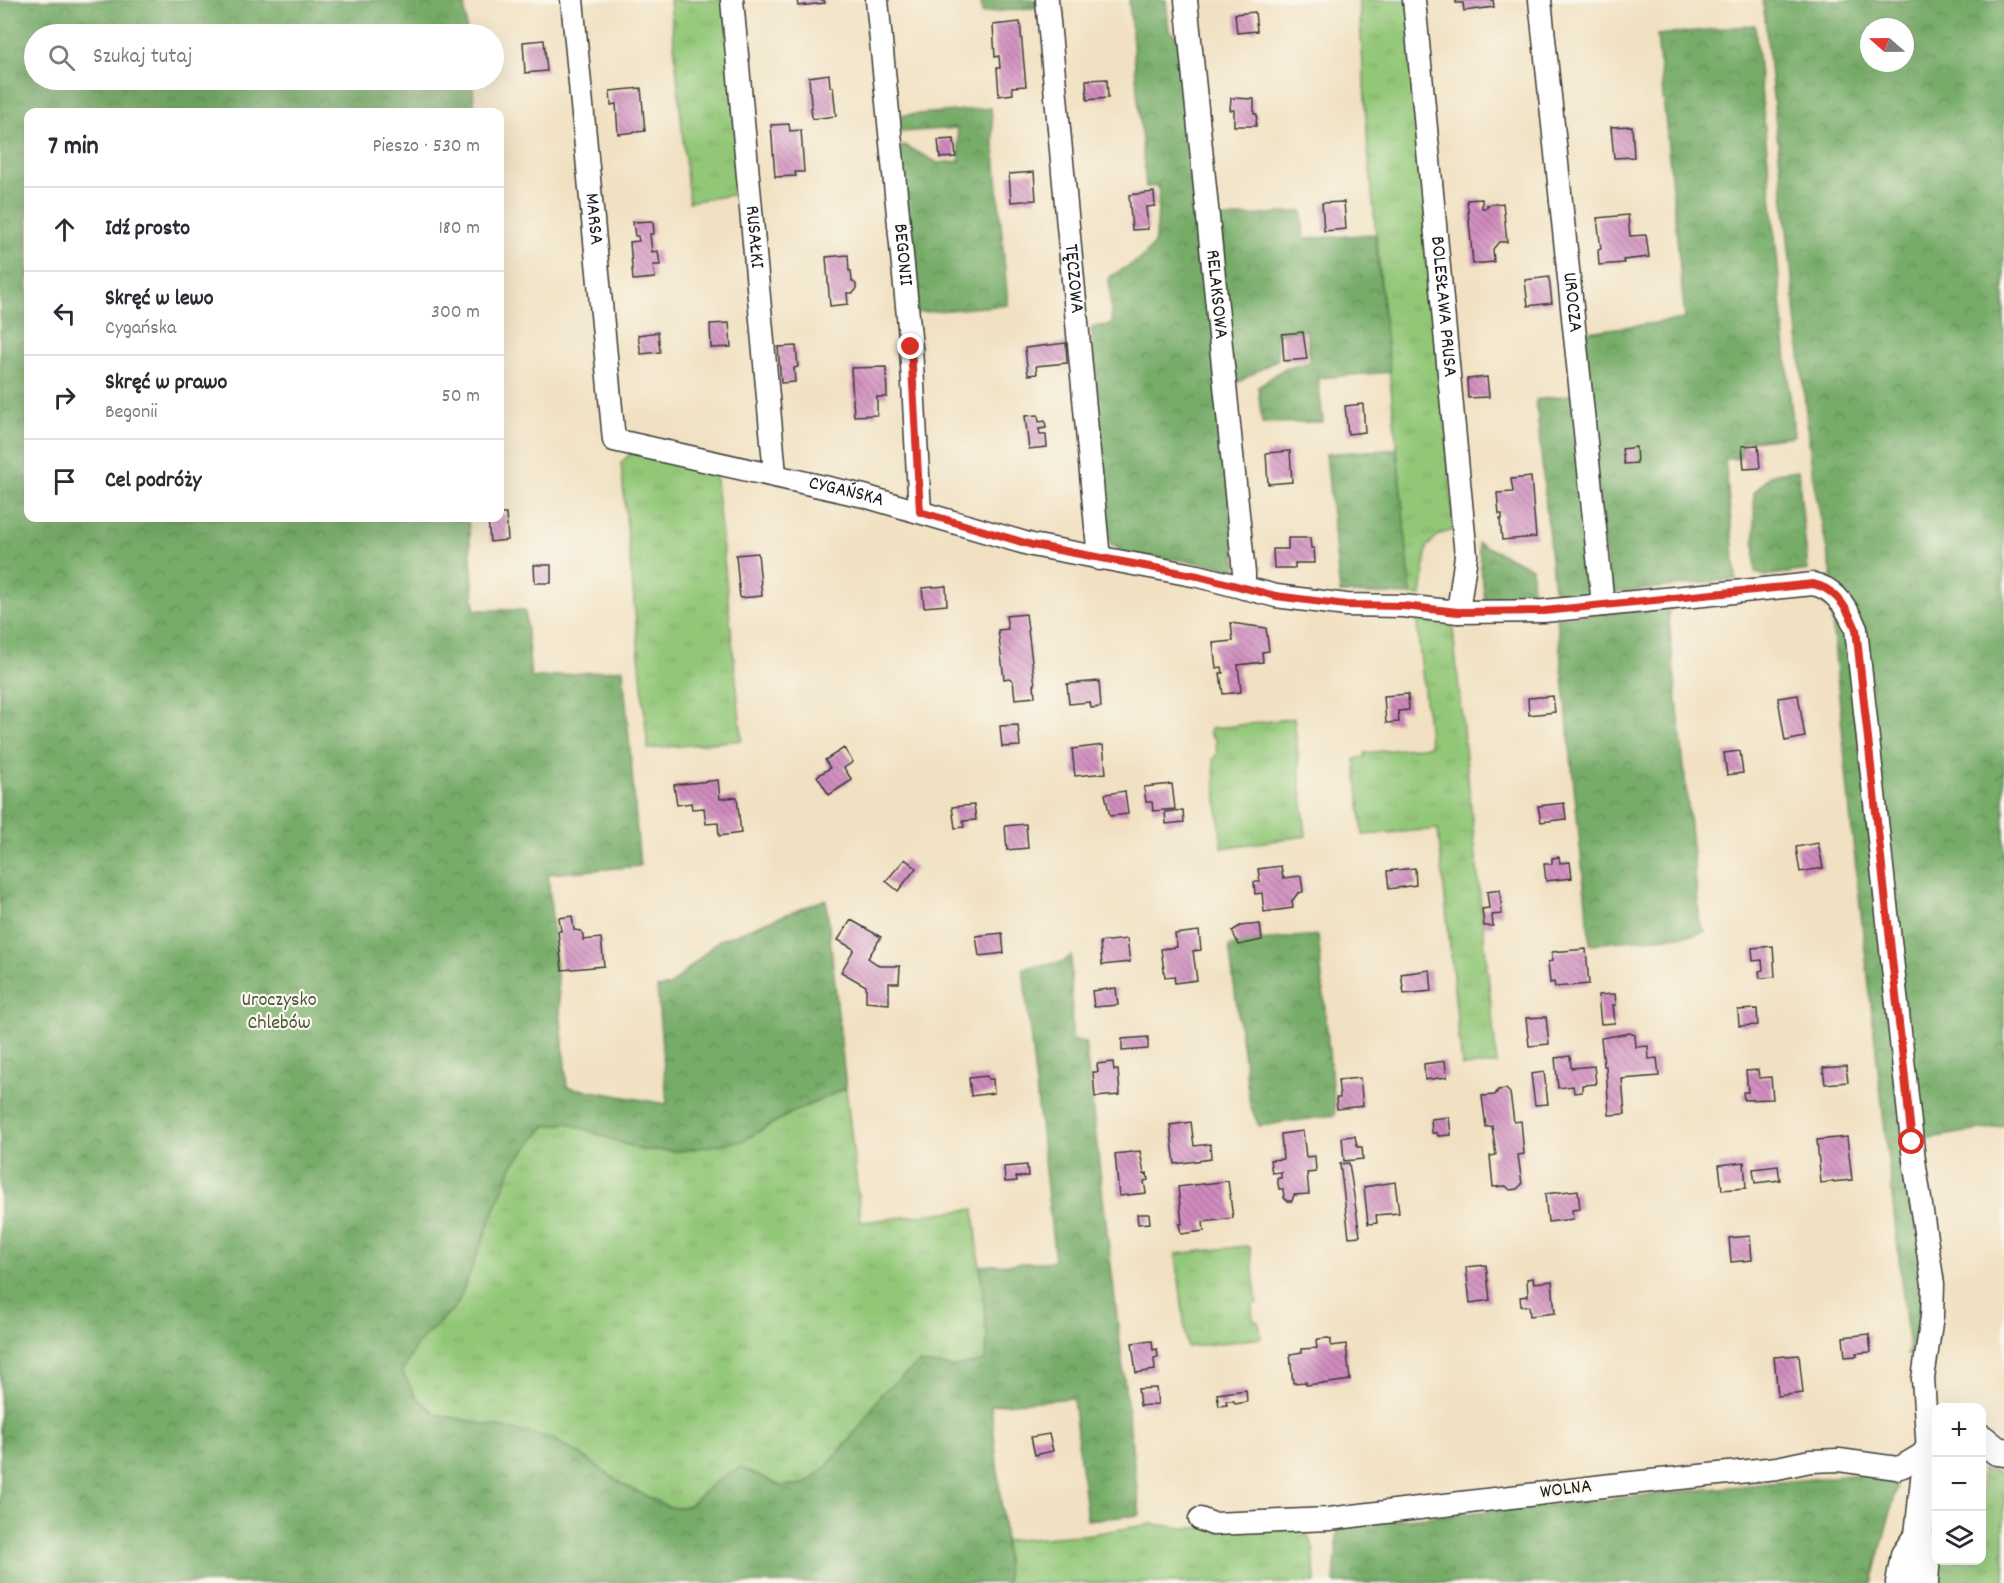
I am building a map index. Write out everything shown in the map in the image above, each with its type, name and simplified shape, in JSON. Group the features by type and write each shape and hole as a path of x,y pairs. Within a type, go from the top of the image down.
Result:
{"street":[{"name":"MARSA","path":"572,0 614,440"},
{"name":"RUSAŁKI","path":"732,0 775,474"},
{"name":"BEGONII","path":"877,0 911,347 920,512"},
{"name":"TĘCZOWA","path":"1047,0 1099,559"},
{"name":"RELAKSOWA","path":"1186,0 1244,588"},
{"name":"BOLESŁAWA PRUSA","path":"1414,0 1466,556 1458,612"},
{"name":"UROCZA","path":"1540,0 1603,605"},
{"name":"CYGAŃSKA","path":"614,440 775,474 864,496 1032,545 1198,576 1276,596 1346,605 1403,606 1458,612 1544,611 1813,584 1825,588 1842,603 1856,629 1912,1142 1932,1284 1932,1316 1923,1379 1932,1437"},
{"name":"WOLNA","path":"1200,1519 1213,1524 1329,1519 1777,1468 1810,1461 1839,1460 1897,1468 1932,1451"},
{"path":"1900,1583 1905,1554 1919,1535 1933,1457"},
{"path":"1919,1535 1926,1555 1924,1583"}],"green space":[{"name":"Uroczysko Chlebów","path":"0,0 464,0 466,24 24,24 24,90 473,90 475,108 24,108 24,522 468,522 475,610 525,610 531,678 623,669 640,866 548,874 567,1087 667,1104 657,988 670,986 718,941 826,899 846,1088 789,1114 742,1141 680,1151 641,1150 568,1123 545,1126 512,1166 457,1305 417,1344 402,1372 416,1397 436,1414 551,1438 580,1454 622,1484 666,1506 677,1508 690,1505 715,1482 740,1467 781,1486 806,1484 842,1449 882,1393 919,1363 955,1367 986,1361 987,1335 980,1266 1055,1261 1023,968 1063,962 1071,956 1072,1040 1085,1042 1140,1515 1087,1520 1073,1398 991,1405 1007,1583 0,1583"},
{"path":"670,0 725,0 743,193 689,202"},
{"path":"981,0 1039,0 1040,7 982,13"},
{"path":"1129,0 1166,0 1169,30 1187,43 1237,569 1175,559 1127,555 1110,543 1091,327 1112,325 1109,277 1141,259 1154,244 1159,186 1146,187"},
{"path":"1359,0 1411,0 1454,530 1440,534 1427,547 1421,596 1411,595 1368,150"},
{"path":"1763,0 2004,0 2004,1126 1918,1140 1865,629 1833,581 1813,479"},
{"path":"1755,25 1794,436 1742,442 1741,458 1725,459 1736,579 1614,593 1609,588 1580,333 1685,319 1657,35"},
{"path":"991,108 1008,305 912,313 897,152 904,145 938,163 960,161 957,128 902,132 895,127 894,116"},
{"path":"1302,211 1304,239 1375,234 1390,372 1318,378 1323,422 1262,423 1258,387 1285,368 1310,362 1306,330 1276,334 1278,359 1239,382 1231,379 1215,219"},
{"path":"1575,394 1596,596 1555,601 1536,400"},
{"path":"1397,449 1411,595 1340,593 1326,454"},
{"path":"631,453 715,471 742,740 648,749 621,463"},
{"path":"1798,470 1808,570 1765,576 1755,573 1754,493 1768,477 1776,473"},
{"path":"1478,543 1532,568 1533,602 1485,600"},
{"path":"1815,597 1826,597 1844,618 1921,1243 1923,1314 1913,1355 1906,1355 1909,1349 1851,823 1831,610"},
{"path":"1673,606 1668,613 1700,923 1705,931 1692,935 1590,944 1557,618"},
{"path":"1416,615 1452,621 1497,1064 1462,1066 1438,829 1363,835 1355,759 1365,757 1365,753 1430,746"},
{"path":"1294,718 1306,836 1222,848 1213,759 1217,754 1215,738 1210,735 1210,729"},
{"path":"1318,935 1335,1115 1259,1126 1250,1105 1229,946 1262,940"},
{"path":"846,1088 861,1222 974,1209 987,1335 986,1361 955,1367 919,1364 827,1466 806,1484 781,1486 740,1467 715,1482 690,1505 677,1508 666,1506 622,1484 580,1454 436,1414 416,1397 402,1373 417,1344 457,1305 512,1166 545,1126 568,1123 641,1150 742,1141 789,1114"},
{"path":"1250,1247 1257,1303 1252,1305 1253,1320 1259,1322 1261,1338 1187,1347 1176,1254"},
{"path":"1986,1470 2004,1472 2004,1583 1935,1583 1934,1565 1986,1565"},
{"path":"1881,1472 1897,1487 1872,1583 1334,1583 1338,1526"},
{"path":"1152,1524 1185,1528 1262,1525 1292,1528 1307,1533 1313,1547 1315,1583 1007,1583 1005,1541 1092,1534"}],"building":[{"path":"797,0 824,0 825,3 798,6"},
{"path":"1456,0 1493,0 1494,7 1464,11 1463,3 1456,3"},
{"path":"1255,12 1257,31 1237,33 1235,14"},
{"path":"1020,22 1026,86 1012,87 1013,94 999,96 997,68 1000,68 999,56 995,57 993,25"},
{"path":"544,40 547,71 525,73 523,42"},
{"path":"829,74 830,87 833,87 836,116 812,119 809,77"},
{"path":"1107,79 1108,98 1087,100 1086,80"},
{"path":"641,88 645,131 618,134 616,104 611,105 610,91"},
{"path":"1231,98 1254,99 1254,114 1257,114 1256,126 1234,126 1234,110 1230,110"},
{"path":"789,124 790,131 801,130 804,172 795,172 796,176 775,177 771,125"},
{"path":"1632,126 1634,157 1614,158 1611,127"},
{"path":"954,139 956,157 940,158 938,140"},
{"path":"1034,172 1036,200 1011,202 1009,174"},
{"path":"1154,192 1155,206 1146,207 1148,229 1132,230 1129,195"},
{"path":"1482,199 1482,208 1503,203 1507,242 1499,242 1493,249 1494,262 1473,264 1467,200"},
{"path":"1344,202 1346,229 1324,231 1322,203"},
{"path":"1628,215 1630,236 1646,235 1649,257 1623,260 1624,263 1599,265 1598,250 1601,249 1597,218"},
{"path":"653,221 654,234 650,234 652,252 658,251 660,265 653,265 655,278 633,280 630,242 639,241 638,236 635,236 633,222"},
{"path":"848,255 849,271 851,271 852,281 856,284 856,290 853,293 847,293 848,304 830,306 826,257"},
{"path":"1549,277 1552,303 1528,306 1525,280"},
{"path":"729,323 731,347 711,348 710,324"},
{"path":"658,332 660,352 641,354 638,335"},
{"path":"1303,332 1307,359 1284,361 1282,334"},
{"path":"1066,343 1067,363 1036,366 1037,374 1028,375 1025,348"},
{"path":"796,346 798,367 794,368 795,382 781,383 778,347"},
{"path":"886,367 887,397 877,397 877,415 854,416 851,368"},
{"path":"1487,377 1489,397 1468,398 1467,379"},
{"path":"1363,404 1365,432 1348,434 1345,406"},
{"path":"1038,415 1039,422 1045,421 1046,428 1039,429 1040,435 1046,435 1047,447 1029,449 1025,416"},
{"path":"1758,445 1760,468 1744,469 1742,446"},
{"path":"1636,447 1637,463 1624,464 1622,449"},
{"path":"1290,451 1292,482 1268,484 1266,453"},
{"path":"1531,477 1536,537 1502,540 1500,519 1502,519 1502,514 1499,514 1497,493 1513,492 1511,479"},
{"path":"504,514 506,514 508,540 490,542 488,522 504,522"},
{"path":"1288,538 1310,538 1311,548 1314,548 1315,563 1295,563 1295,568 1274,568 1273,549 1288,549"},
{"path":"758,553 762,596 740,598 736,555"},
{"path":"534,565 551,565 551,583 535,583"},
{"path":"946,586 947,605 924,607 922,588"},
{"path":"1026,614 1035,697 1015,699 1013,681 1009,678 1004,679 998,630 1008,629 1006,616"},
{"path":"1231,623 1266,628 1269,651 1262,652 1263,662 1238,665 1241,692 1223,694 1220,673 1223,673 1222,667 1216,668 1213,643 1233,641"},
{"path":"1099,681 1101,707 1091,708 1090,702 1069,704 1067,684"},
{"path":"1408,694 1409,710 1398,711 1399,722 1386,723 1384,696"},
{"path":"1798,695 1805,737 1785,741 1778,698"},
{"path":"1553,696 1555,712 1529,715 1528,698"},
{"path":"1018,725 1020,746 1002,747 1000,726"},
{"path":"1103,745 1106,773 1075,776 1072,749"},
{"path":"844,748 853,762 844,768 852,780 829,795 817,776 830,768 825,760"},
{"path":"1740,751 1743,773 1727,775 1724,753"},
{"path":"718,780 720,799 737,797 741,833 719,836 718,823 706,824 704,808 692,809 691,803 677,805 674,785"},
{"path":"1172,784 1175,809 1153,811 1152,802 1146,802 1144,787"},
{"path":"1125,791 1128,814 1110,816 1105,794"},
{"path":"1564,803 1566,819 1541,822 1538,806"},
{"path":"974,805 976,820 963,821 964,827 955,828 952,807"},
{"path":"1183,810 1184,822 1166,824 1165,812"},
{"path":"1026,824 1028,848 1007,850 1005,826"},
{"path":"1818,843 1823,868 1800,872 1796,847"},
{"path":"1559,857 1560,863 1570,862 1572,878 1546,881 1544,864 1552,864 1552,858"},
{"path":"905,859 916,868 898,891 886,881"},
{"path":"1281,866 1283,878 1301,876 1303,892 1298,893 1292,901 1293,908 1264,912 1262,893 1255,894 1254,882 1260,882 1258,869"},
{"path":"1415,868 1416,885 1389,889 1387,871"},
{"path":"1500,890 1502,914 1492,915 1493,926 1484,926 1482,909 1489,908 1487,892"},
{"path":"572,916 574,930 581,931 583,940 601,938 604,966 562,970 559,918"},
{"path":"851,920 881,937 868,958 880,966 900,966 899,983 889,983 889,1004 866,1002 866,986 841,972 854,949 838,940"},
{"path":"1260,924 1262,940 1239,945 1232,931 1240,926"},
{"path":"1199,931 1201,950 1193,951 1197,980 1175,983 1174,976 1165,977 1161,949 1177,947 1175,934"},
{"path":"1002,933 1004,953 979,956 976,936"},
{"path":"1127,939 1130,962 1102,965 1100,942"},
{"path":"1773,946 1775,977 1760,978 1759,971 1763,970 1762,960 1753,961 1752,948"},
{"path":"1586,949 1589,984 1555,987 1554,982 1550,983 1548,962 1552,961 1552,952"},
{"path":"1430,970 1432,991 1404,994 1401,974"},
{"path":"1116,988 1118,1005 1094,1007 1092,991"},
{"path":"1615,994 1616,1005 1613,1005 1615,1023 1601,1024 1598,995"},
{"path":"1757,1009 1758,1025 1739,1026 1738,1010"},
{"path":"1546,1017 1549,1044 1529,1046 1526,1018"},
{"path":"1630,1033 1635,1035 1636,1047 1648,1046 1649,1059 1657,1058 1659,1076 1622,1079 1625,1114 1609,1115 1606,1066 1604,1066 1601,1038"},
{"path":"1148,1037 1148,1049 1122,1051 1122,1039"},
{"path":"1570,1056 1571,1068 1594,1066 1596,1084 1582,1085 1582,1092 1574,1093 1573,1086 1558,1088 1555,1058"},
{"path":"1445,1061 1447,1077 1425,1080 1424,1064"},
{"path":"1113,1062 1114,1070 1118,1070 1120,1095 1095,1097 1093,1072 1098,1072 1097,1064"},
{"path":"1846,1066 1848,1082 1825,1084 1823,1068"},
{"path":"1758,1070 1759,1078 1771,1077 1773,1099 1744,1100 1743,1092 1748,1092 1746,1071"},
{"path":"1544,1072 1548,1104 1535,1105 1531,1074"},
{"path":"987,1076 988,1079 993,1079 994,1093 971,1096 969,1078"},
{"path":"1360,1078 1363,1106 1337,1109 1336,1098 1340,1098 1338,1080"},
{"path":"1506,1089 1510,1093 1514,1122 1521,1121 1524,1154 1518,1155 1522,1184 1517,1189 1510,1190 1506,1186 1493,1187 1490,1156 1496,1155 1492,1126 1486,1127 1482,1096 1495,1095 1498,1090"},
{"path":"1449,1117 1451,1135 1438,1136 1437,1133 1432,1133 1431,1119"},
{"path":"1191,1122 1194,1146 1210,1144 1211,1159 1175,1164 1170,1125"},
{"path":"1303,1131 1306,1157 1315,1156 1316,1172 1307,1173 1309,1194 1294,1195 1292,1201 1287,1201 1284,1198 1283,1189 1279,1189 1277,1178 1281,1178 1281,1172 1272,1173 1270,1160 1283,1159 1281,1134"},
{"path":"1355,1136 1357,1147 1362,1147 1363,1159 1344,1161 1342,1137"},
{"path":"1847,1137 1852,1180 1821,1183 1817,1140"},
{"path":"1140,1151 1144,1174 1147,1173 1148,1180 1144,1181 1146,1193 1119,1196 1115,1154"},
{"path":"1744,1162 1746,1188 1722,1190 1719,1165"},
{"path":"1349,1163 1360,1236 1349,1237 1340,1164"},
{"path":"1027,1165 1028,1176 1016,1177 1017,1181 1005,1182 1004,1167"},
{"path":"1778,1166 1780,1180 1755,1183 1753,1169"},
{"path":"1228,1181 1233,1218 1203,1222 1204,1231 1181,1234 1178,1187"},
{"path":"1395,1182 1399,1213 1376,1215 1377,1223 1368,1224 1364,1187"},
{"path":"1578,1190 1580,1209 1572,1210 1573,1219 1548,1222 1545,1194"},
{"path":"1137,1214 1149,1214 1150,1223 1138,1224"},
{"path":"1750,1236 1752,1260 1731,1262 1729,1238"},
{"path":"1486,1265 1490,1300 1470,1303 1466,1267"},
{"path":"1533,1278 1534,1283 1552,1281 1555,1313 1530,1316 1529,1306 1521,1306 1520,1297 1528,1296 1527,1279"},
{"path":"1869,1334 1871,1352 1856,1353 1857,1356 1845,1357 1843,1337"},
{"path":"1318,1339 1331,1339 1331,1346 1346,1344 1350,1380 1306,1385 1306,1382 1293,1383 1290,1354 1302,1352 1302,1349 1317,1348"},
{"path":"1152,1341 1153,1350 1157,1349 1158,1357 1154,1358 1155,1370 1136,1373 1132,1343"},
{"path":"1799,1355 1803,1393 1778,1396 1774,1357"},
{"path":"1156,1388 1158,1404 1140,1406 1138,1389"},
{"path":"1246,1390 1247,1402 1235,1404 1234,1401 1226,1401 1227,1405 1219,1406 1217,1394"},
{"path":"1049,1434 1053,1451 1035,1455 1031,1437"}],"route":[{"path":"911,347 920,512 1032,545 1198,576 1276,596 1346,605 1403,606 1458,612 1544,611 1813,584 1833,594 1842,603 1856,629 1912,1142"}]}
